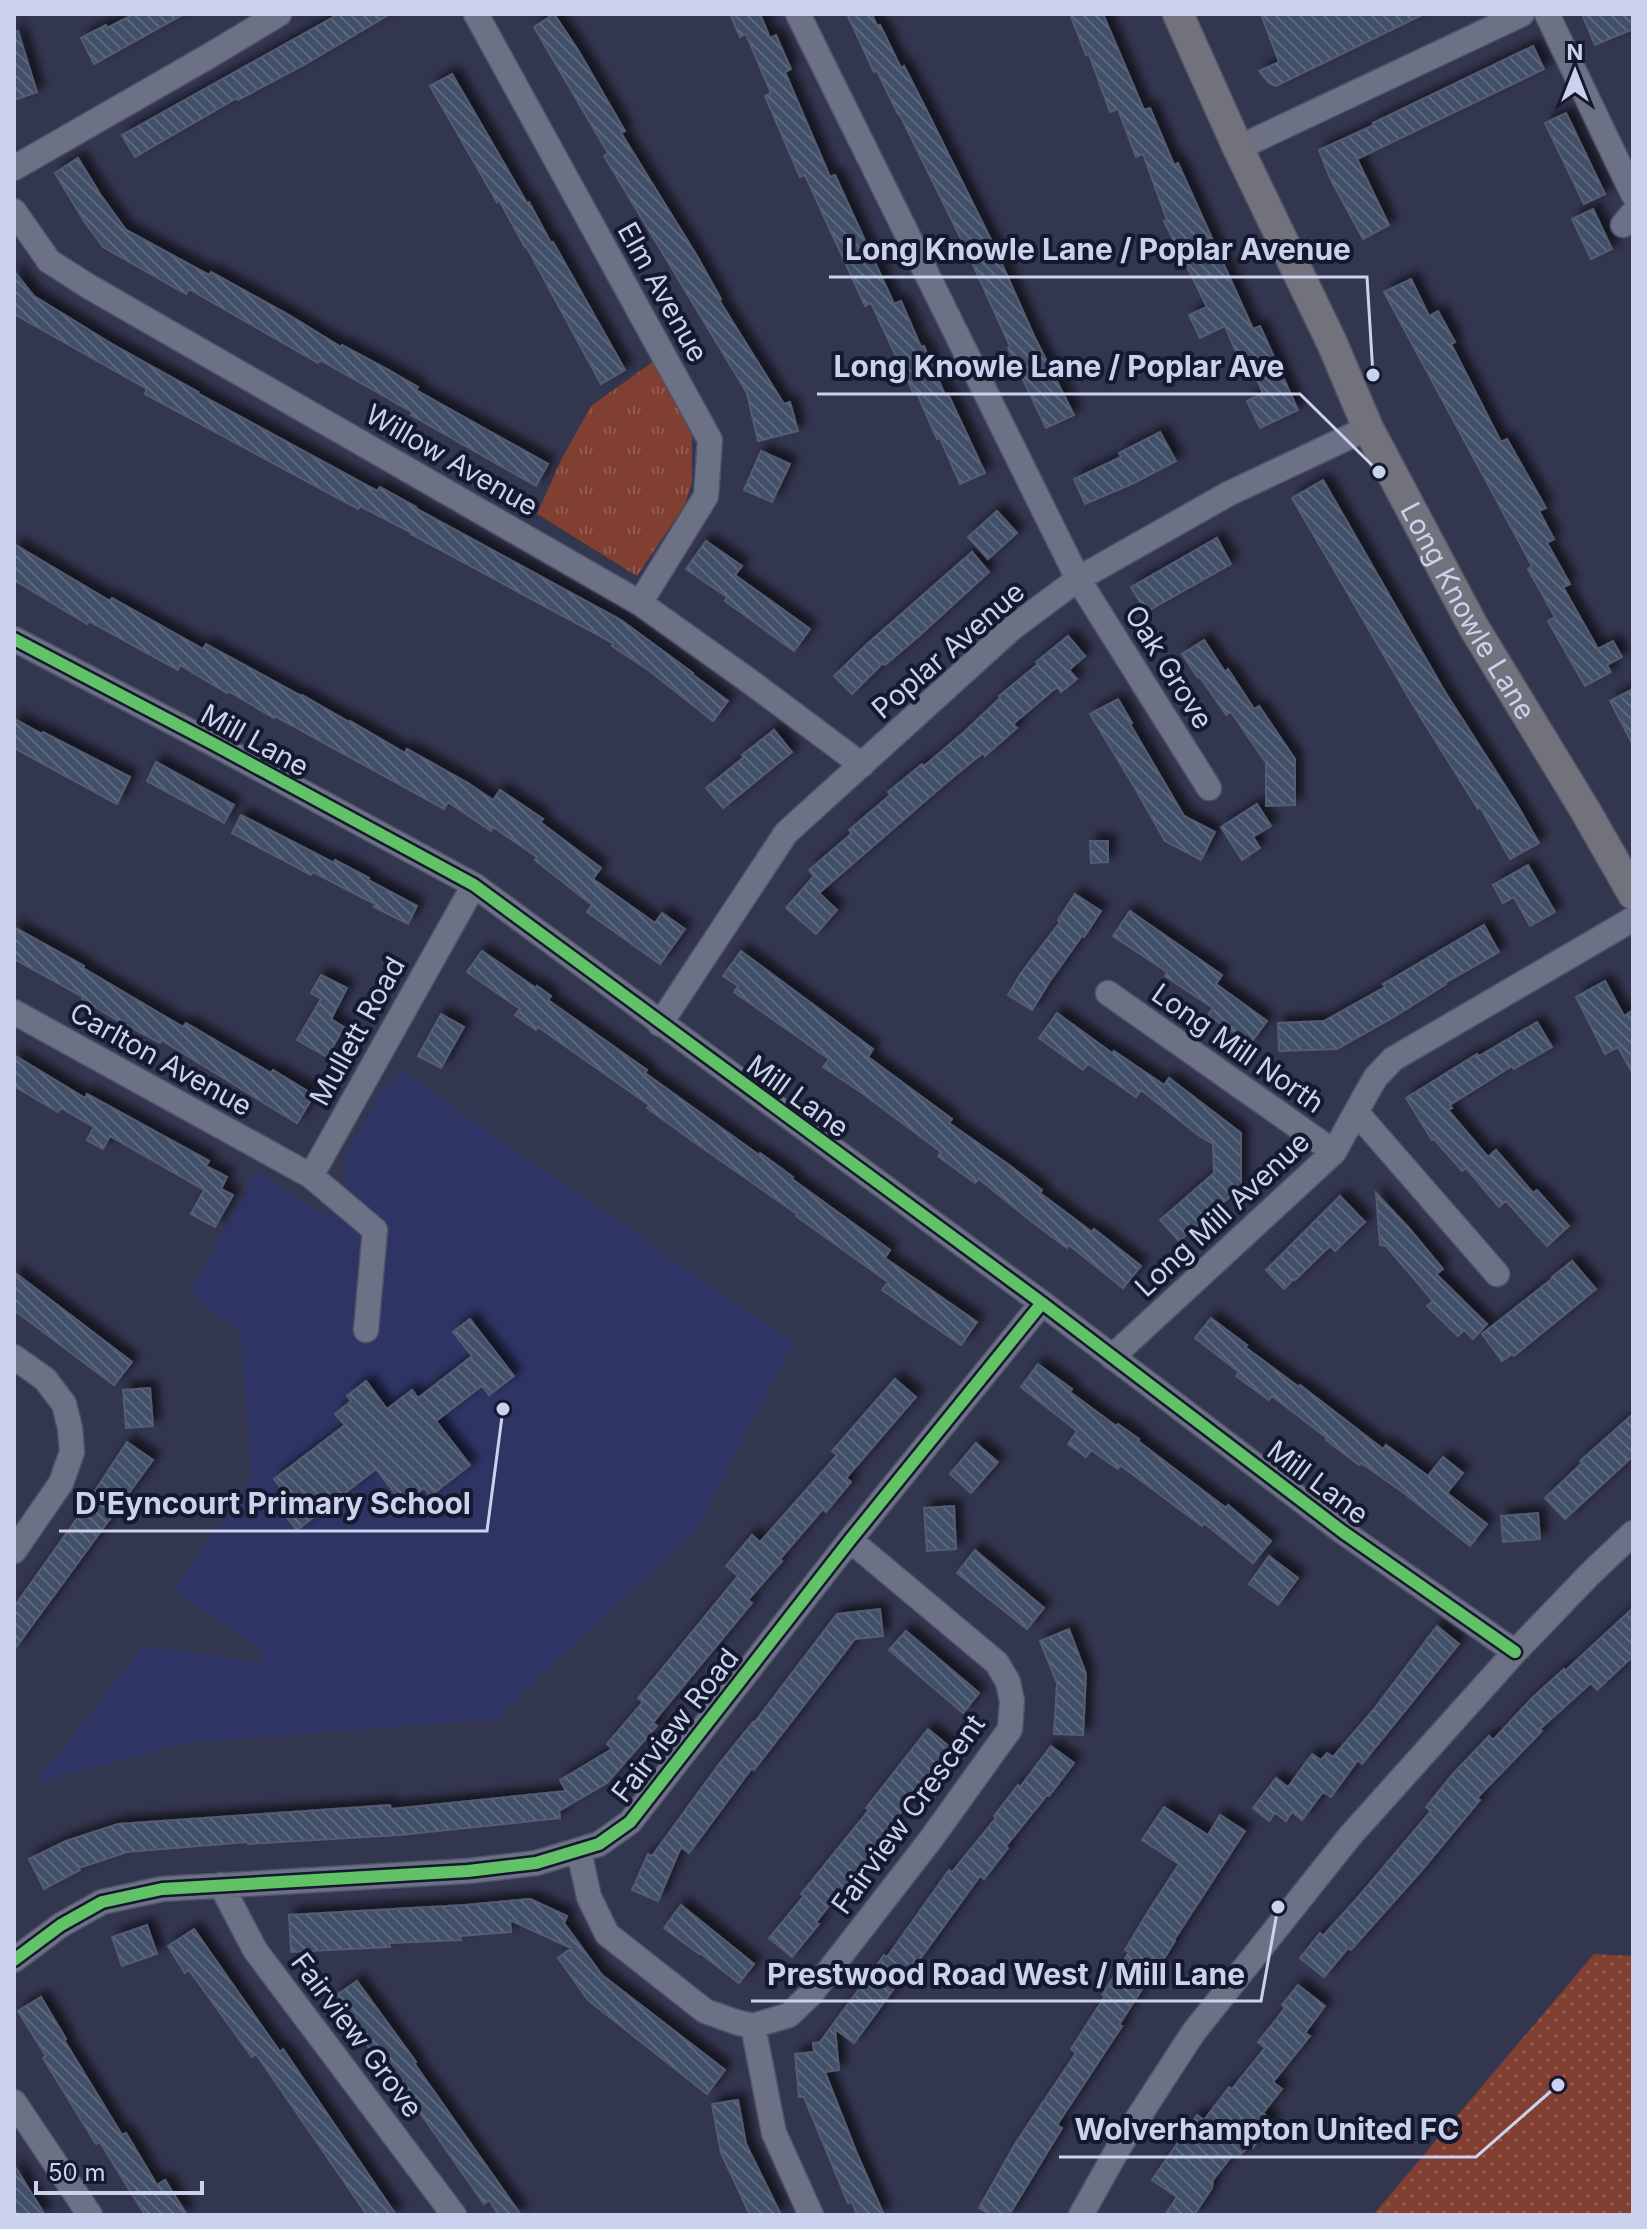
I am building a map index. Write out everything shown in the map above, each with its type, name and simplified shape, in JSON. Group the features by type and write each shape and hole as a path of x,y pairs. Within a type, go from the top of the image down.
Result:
{"main road":[{"name":"Long Knowle Lane","path":"1178,14 1238,148 1332,343 1368,428 1473,626 1633,894"}],"street":[{"path":"14,168 279,14"},
{"name":"Elm Avenue","path":"476,14 710,440 706,496 640,603"},
{"name":"Oak Grove","path":"798,14 1078,579 1209,788"},
{"path":"1238,148 1479,23 1522,14"},
{"path":"1547,14 1633,194"},
{"name":"Willow Avenue","path":"14,211 49,261 640,603 862,765"},
{"name":"Poplar Avenue","path":"660,1024 786,833 1011,629 1078,579 1228,494 1368,428"},
{"name":"Mill Lane","path":"14,639 474,885 1042,1303 1343,1532 1515,1652"},
{"name":"Mullett Road","path":"311,1176 474,885"},
{"name":"Long Mill Avenue","path":"1112,1357 1334,1152 1376,1077 1393,1059 1633,919"},
{"name":"Long Mill North","path":"1108,993 1334,1152"},
{"name":"Carlton Avenue","path":"14,1012 311,1176"},
{"path":"1356,1112 1497,1274"},
{"path":"311,1176 375,1230 366,1330"},
{"name":"Fairview Road","path":"14,1960 61,1925 102,1902 162,1889 468,1871 536,1863 599,1844 630,1822 850,1540 1042,1303"},
{"path":"14,1357 45,1379 64,1404 72,1452 61,1483 14,1551"},
{"path":"1081,2215 1119,2147 1193,2033 1350,1836 1515,1652 1633,1533"},
{"name":"Fairview Crescent","path":"753,2026 789,2015 811,1994 931,1839 1010,1729 1012,1701 1008,1682 997,1663 850,1540"},
{"path":"579,1851 589,1897 607,1934 705,2011 753,2026 774,2133 811,2215"},
{"name":"Fairview Grove","path":"221,1885 255,1950 454,2215"},
{"path":"14,2102 90,2215"}],"shaded area":[{"path":"401,1071 793,1343 694,1533 532,1683 498,1719 185,1743 36,1783 143,1646 261,1662 263,1651 173,1591 252,1476 240,1330 190,1293 257,1170 323,1216 346,1183 345,1156 383,1087 391,1086"}],"green space":[{"path":"654,361 692,434 692,482 685,505 637,576 537,514 561,460 591,406"},
{"path":"1594,1954 1633,1956 1633,2215 1373,2215"}],"building":[{"path":"134,14 184,14 94,64 81,38"},
{"path":"339,14 390,14 304,65 237,98 135,157 122,135"},
{"path":"554,14 625,131 621,133 697,256 719,300 784,404 790,402 798,431 758,441 747,393 604,156 608,153 534,27"},
{"path":"730,14 760,14 770,38 776,35 791,69 785,72 830,177 835,175 894,304 901,301 985,473 960,484 871,303 865,306 805,175 800,177 765,96 771,93 746,34 740,37"},
{"path":"847,14 872,14 901,68 904,66 1074,415 1046,428 964,245"},
{"path":"1070,14 1103,14 1144,110 1150,108 1253,329 1260,326 1298,410 1260,428 1247,401 1263,393 1245,354 1238,357 1225,326 1200,338 1189,315 1207,307 1164,221 1167,220 1143,154 1136,157 1118,109 1110,112 1089,54 1086,55"},
{"path":"1261,14 1424,14 1276,86 1259,71 1279,62"},
{"path":"1582,14 1633,14 1633,29 1595,45"},
{"path":"18,31 37,92 14,100 14,32"},
{"path":"1533,46 1544,69 1357,159 1389,225 1363,239 1330,178 1319,150"},
{"path":"452,74 553,242 625,370 601,384 526,246 430,86"},
{"path":"1566,113 1605,194 1584,204 1545,123"},
{"path":"78,158 126,230 209,275 211,272 341,347 387,369 418,387 416,390 548,464 536,486 320,360 318,363 189,289 186,294 103,247 55,173"},
{"path":"1593,209 1612,249 1591,259 1572,219"},
{"path":"14,271 34,296 197,393 377,491 380,487 621,620 728,701 713,721 647,669 612,646 613,643 412,533 360,506 358,509 145,394 147,389 14,314"},
{"path":"1411,279 1429,316 1438,311 1455,342 1451,344 1501,442 1507,439 1546,508 1539,511 1554,539 1547,543 1570,584 1563,587 1598,649 1613,641 1622,657 1607,665 1611,672 1585,686 1548,621 1555,617 1528,569 1532,566 1384,292"},
{"path":"1160,432 1176,461 1085,504 1074,479 1121,457 1119,453"},
{"path":"761,451 790,464 772,502 744,490"},
{"path":"1323,480 1445,692 1539,843 1510,859 1413,705 1292,498"},
{"path":"997,511 1017,533 988,559 968,537"},
{"path":"1217,538 1231,564 1146,612 1131,587"},
{"path":"706,541 742,566 735,575 810,629 794,651 725,601 727,597 686,569"},
{"path":"14,544 110,601 112,598 203,649 206,644 405,753 407,749 493,800 500,790 543,819 540,822 601,868 593,879 655,923 662,913 685,929 660,964 587,912 592,905 535,860 537,857 493,827 491,831 448,802 444,809 180,665 178,670 89,621 87,624 14,580"},
{"path":"972,552 989,572 918,637 885,665 883,663 852,694 834,676"},
{"path":"1068,636 1085,656 1069,670 1077,679 1061,692 1057,687 1013,724 1017,728 985,756 983,753 946,783 819,893 837,910 816,934 786,908 814,876 809,870 852,833 849,830 890,795 888,792 964,732 999,696"},
{"path":"1204,640 1225,672 1228,669 1254,709 1259,706 1295,759 1295,805 1266,806 1266,763 1231,712 1226,715 1182,654"},
{"path":"1633,689 1633,745 1610,701"},
{"path":"1118,699 1184,816 1215,832 1201,860 1165,841 1090,714"},
{"path":"14,719 130,777 117,804 14,748"},
{"path":"774,730 792,752 723,808 706,788"},
{"path":"156,762 234,805 224,823 147,781"},
{"path":"1257,804 1271,826 1253,837 1260,848 1242,860 1221,827"},
{"path":"241,815 334,863 335,860 417,906 408,924 374,907 375,904 313,872 311,875 232,833"},
{"path":"1090,841 1108,841 1108,862 1091,863"},
{"path":"1528,865 1555,912 1530,926 1514,897 1503,903 1493,885"},
{"path":"1075,894 1101,911 1032,1010 1008,995 1060,922 1058,920"},
{"path":"1130,911 1222,975 1216,984 1267,1021 1250,1044 1208,1015 1213,1008 1113,936"},
{"path":"1484,925 1499,952 1394,1017 1337,1049 1279,1051 1278,1023 1324,1021"},
{"path":"14,927 183,1027 186,1023 314,1095 297,1123 161,1040 160,1043 115,1019 83,997 14,959"},
{"path":"482,951 551,996 548,1000 647,1070 645,1073 760,1153 890,1250 885,1258 977,1322 961,1345 882,1290 888,1282 797,1214 647,1108 649,1105 538,1027 536,1030 515,1015 520,1009 467,972"},
{"path":"741,951 873,1049 868,1057 952,1119 949,1123 1141,1266 1123,1288 979,1179 975,1183 938,1156 941,1152 823,1067 829,1059 734,992 738,986 723,976"},
{"path":"321,975 347,988 331,1019 344,1027 327,1057 297,1040 321,999 311,993"},
{"path":"1605,981 1624,1016 1633,1010 1633,1074 1618,1047 1605,1054 1576,997"},
{"path":"1057,1013 1112,1053 1114,1051 1164,1085 1169,1078 1241,1133 1241,1187 1179,1241 1160,1220 1214,1173 1213,1144 1141,1090 1136,1097 1088,1064 1083,1070 1039,1038"},
{"path":"441,1014 464,1027 441,1068 418,1056"},
{"path":"1537,1022 1552,1047 1514,1069 1512,1066 1450,1105 1452,1108 1448,1110 1488,1157 1496,1150 1533,1193 1537,1190 1569,1226 1547,1246 1506,1201 1499,1207 1466,1168 1462,1171 1432,1140 1406,1098 1477,1054 1479,1056"},
{"path":"14,1055 85,1098 87,1094 209,1161 206,1166 227,1177 221,1189 233,1195 215,1227 191,1214 204,1190 110,1136 103,1149 87,1140 94,1127 61,1108 58,1112 14,1086"},
{"path":"1376,1193 1443,1269 1436,1274 1487,1324 1473,1339 1464,1330 1458,1336 1427,1306 1433,1301 1386,1246 1380,1245"},
{"path":"1340,1196 1365,1222 1335,1251 1330,1246 1284,1289 1266,1270"},
{"path":"1572,1261 1596,1289 1514,1356 1512,1354 1502,1361 1482,1334"},
{"path":"14,1272 132,1362 114,1385 14,1310"},
{"path":"1211,1318 1247,1345 1245,1347 1383,1449 1386,1445 1428,1476 1443,1457 1463,1473 1447,1493 1487,1524 1470,1546 1404,1493 1326,1440 1272,1396 1269,1400 1236,1376 1239,1372 1195,1338"},
{"path":"470,1319 514,1376 489,1395 482,1386 436,1421 470,1465 430,1496 424,1488 403,1504 376,1469 297,1530 280,1509 291,1501 274,1479 345,1425 335,1414 351,1401 347,1396 366,1381 387,1409 412,1390 418,1398 472,1356 453,1332"},
{"path":"1038,1364 1072,1389 1070,1392 1139,1439 1271,1541 1253,1563 1204,1523 1202,1526 1120,1465 1118,1469 1091,1450 1086,1457 1068,1444 1077,1431 1021,1387"},
{"path":"895,1379 916,1397 846,1478 851,1482 826,1512 823,1509 780,1559 782,1561 748,1600 752,1603 650,1726 657,1726 607,1783 559,1811 560,1818 400,1835 247,1842 127,1852 79,1868 44,1889 29,1859 66,1841 118,1824 390,1805 391,1809 566,1791 560,1780 612,1749 607,1744 643,1702 638,1698 738,1576 726,1566 752,1535 760,1542 837,1455 832,1451"},
{"path":"150,1388 153,1426 126,1428 123,1390"},
{"path":"1633,1414 1633,1456 1565,1519 1545,1498 1582,1463 1580,1461"},
{"path":"127,1442 153,1460 14,1650 14,1607"},
{"path":"976,1443 998,1462 971,1493 950,1474"},
{"path":"954,1506 956,1549 927,1551 924,1508"},
{"path":"1538,1513 1540,1539 1503,1542 1501,1516"},
{"path":"975,1550 1044,1608 1027,1629 957,1573"},
{"path":"1269,1556 1298,1578 1278,1605 1249,1584"},
{"path":"1633,1608 1633,1656 1597,1690 1591,1683 1540,1729 1542,1731 1477,1798 1480,1800 1422,1870 1324,1977 1300,1958 1320,1933 1323,1936 1359,1896 1431,1811 1426,1807 1451,1776 1489,1736 1493,1740 1532,1698"},
{"path":"880,1609 883,1636 855,1639 689,1853 681,1847 658,1901 632,1890 648,1854 652,1856 719,1764 837,1614"},
{"path":"1437,1626 1459,1644 1362,1764 1358,1760 1331,1797 1323,1792 1302,1820 1292,1812 1286,1821 1275,1813 1269,1821 1253,1808 1276,1778 1288,1787 1312,1754 1321,1760 1327,1753 1333,1757"},
{"path":"1069,1629 1086,1674 1083,1735 1054,1734 1057,1683 1040,1641"},
{"path":"906,1631 979,1693 963,1713 889,1650"},
{"path":"928,1729 951,1748 792,1957 769,1938 804,1896 801,1894 869,1810 866,1808"},
{"path":"1051,1746 1074,1763 1049,1796 1006,1846 1008,1848 984,1879 980,1876 854,2043 835,2029 839,2070 825,2072 884,2215 857,2215 852,2202 848,2203 804,2097 799,2097 795,2054 814,2052 813,2043 820,2042 884,1955 887,1957 949,1870 952,1872"},
{"path":"1164,1807 1208,1835 1220,1815 1245,1831 1057,2125 1062,2128 1009,2215 991,2215 979,2208 1015,2144 1076,2053 1071,2049 1129,1952 1125,1950 1179,1864 1142,1840"},
{"path":"530,1899 567,1916 564,1923 602,1975 725,2070 707,2094 588,2000 558,1958 571,1948 510,1920 511,1932 460,1936 461,1940 291,1952 289,1915"},
{"path":"681,1905 754,1964 739,1983 664,1928"},
{"path":"147,1925 157,1954 122,1966 112,1937"},
{"path":"194,1929 280,2052 283,2049 396,2215 367,2215 256,2054 252,2057 189,1970 185,1973 168,1946"},
{"path":"357,1981 521,2215 499,2215 489,2200 484,2204 395,2077 392,2079 362,2038 334,1997"},
{"path":"1298,1985 1325,2006 1305,2033 1310,2036 1273,2082 1282,2089 1263,2113 1273,2121 1253,2148 1250,2145 1238,2157 1231,2157 1213,2180 1212,2188 1194,2215 1165,2215 1177,2197 1152,2180 1197,2115 1204,2120 1265,2048 1258,2042 1285,2008 1282,2005"},
{"path":"41,1997 122,2135 126,2133 157,2185 165,2180 187,2215 145,2215 100,2142 96,2144 18,2011"},
{"path":"738,2100 746,2144 781,2215 750,2215 721,2153 712,2104"},
{"path":"14,2165 45,2215 14,2215"}],"cycle path":[{"path":"14,639 474,885 1042,1303 1343,1532 1515,1652"},
{"path":"14,1960 61,1925 102,1902 162,1889 468,1871 536,1863 599,1844 630,1822 850,1540 1042,1303"}],"place":[{"name":"Long Knowle Lane / Poplar Avenue","path":"1373,375"},
{"name":"Long Knowle Lane / Poplar Ave","path":"1379,472"},
{"name":"D'Eyncourt Primary School","path":"503,1409"},
{"name":"Prestwood Road West / Mill Lane","path":"1278,1907"},
{"name":"Wolverhampton United FC","path":"1558,2085"}]}
